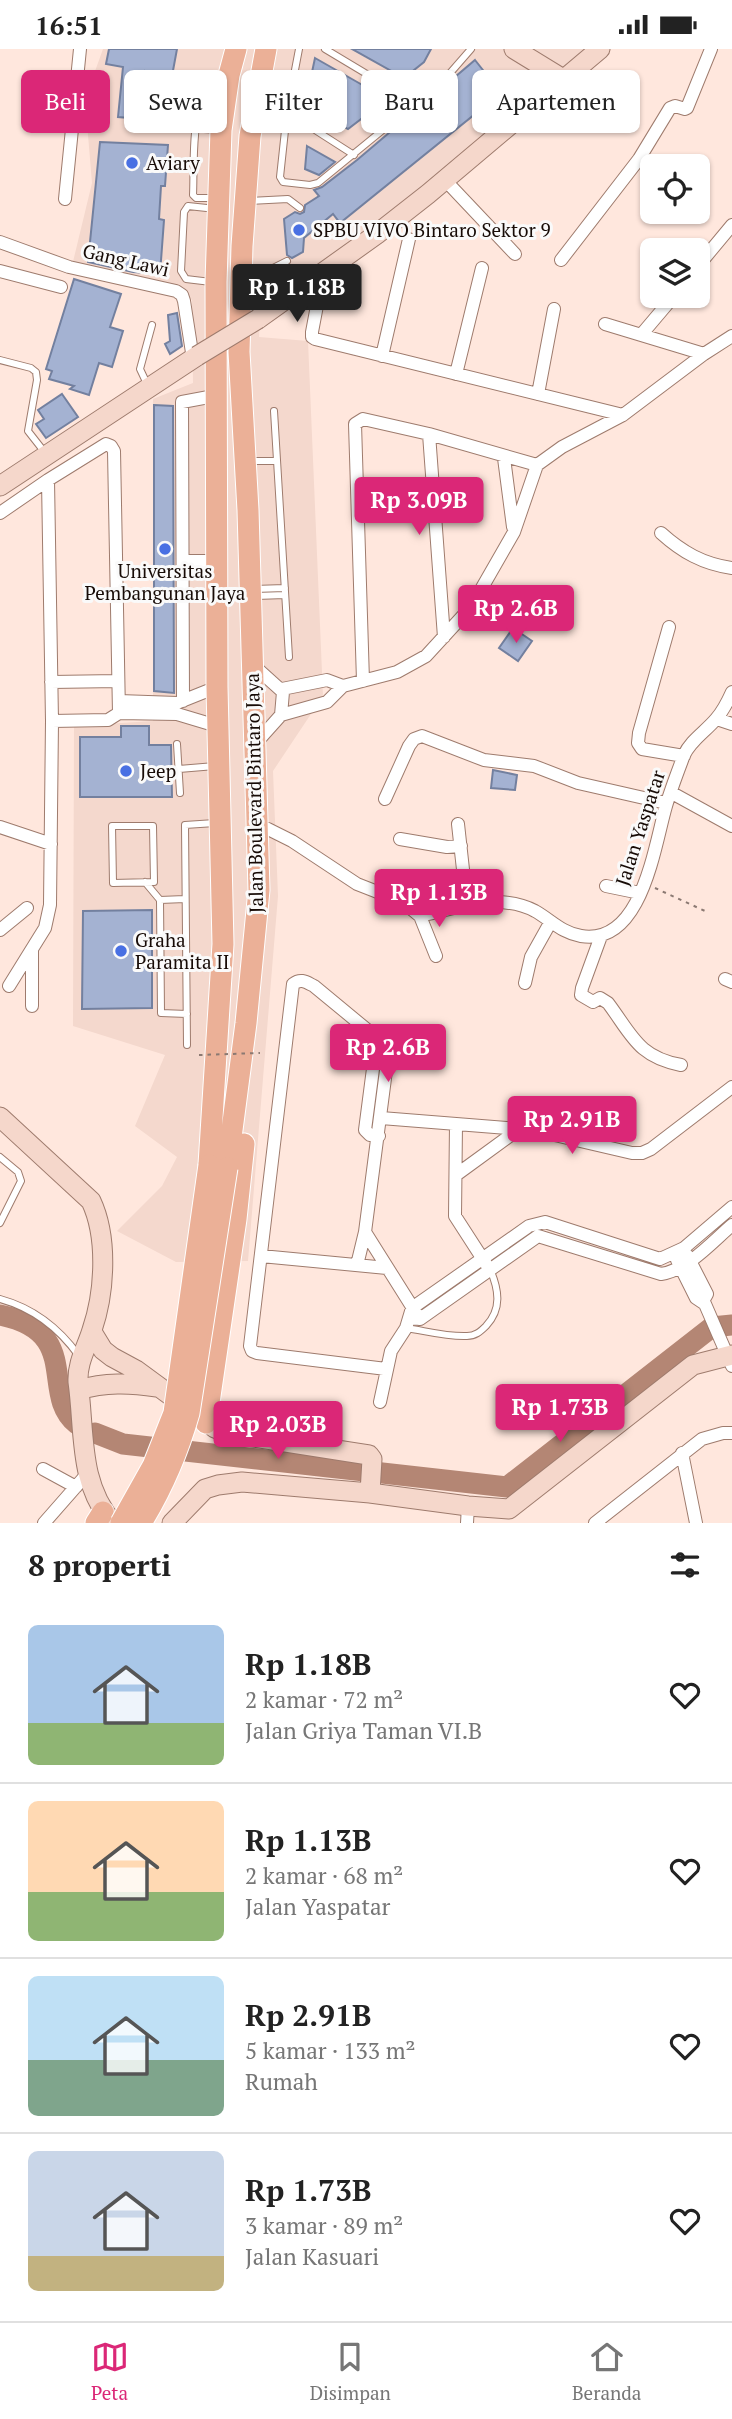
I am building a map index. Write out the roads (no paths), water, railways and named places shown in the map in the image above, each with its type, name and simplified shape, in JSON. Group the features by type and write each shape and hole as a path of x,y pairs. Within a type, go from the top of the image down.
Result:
{"main road":[{"name":"Jalan Boulevard Bintaro Jaya","path":"227,90 236,49"},
{"name":"Jalan Boulevard Bintaro Jaya","path":"262,70 266,49"},
{"path":"514,49 548,70"},
{"path":"574,70 600,49"},
{"name":"Jalan Boulevard Bintaro Jaya","path":"141,1523 180,1444 190,1413 218,1166 222,953 214,396 221,133"},
{"name":"Jalan Boulevard Bintaro Jaya","path":"108,1520 153,1466 174,1413 218,1166 246,1030 258,890 251,593 239,352 244,202 251,133"},
{"path":"1,483 258,319 377,234 500,133"},
{"path":"222,953 227,963 234,966 240,965 254,952"},
{"path":"206,1423 236,1219 247,1116 250,1072 246,1030"},
{"path":"0,1117 91,1201 98,1216 102,1252 100,1286 92,1332 78,1373 81,1480 108,1520"},
{"path":"92,1332 103,1350 112,1357 136,1370 206,1423 227,1433 367,1454 372,1459 370,1490"},
{"path":"172,1523 205,1489 242,1482 370,1490 467,1515 509,1509 693,1365 731,1359"},
{"path":"79,1389 117,1383 157,1387"}],"street":[{"path":"65,199 80,49"},
{"path":"561,260 639,159 670,108 687,108 712,49"},
{"path":"445,180 515,254"},
{"path":"710,252 732,225"},
{"path":"382,356 408,239"},
{"name":"Gang Lawi","path":"0,242 69,267 176,291 182,295 184,301 195,357"},
{"path":"456,374 482,268"},
{"path":"0,271 61,287"},
{"path":"319,295 312,332 315,339 623,415"},
{"path":"641,335 664,308"},
{"path":"538,394 554,309"},
{"path":"605,324 704,354"},
{"path":"281,715 327,702 343,686 397,673 426,656 471,607 514,532 537,465 562,447 623,415 704,354 731,338"},
{"path":"179,706 183,557 182,402 214,396"},
{"path":"363,681 353,428 358,421 363,419 429,434 537,465"},
{"path":"429,434 444,637"},
{"path":"0,513 48,479 106,444 114,451 119,707 108,720 52,721"},
{"path":"504,457 514,532"},
{"path":"9,986 45,928 49,916 52,721 48,479"},
{"path":"661,533 693,557 732,568"},
{"path":"183,557 217,557"},
{"path":"669,627 638,743 642,749 684,756"},
{"path":"252,663 282,689 283,707 281,715 254,746"},
{"path":"282,689 327,680 343,686"},
{"path":"51,681 118,681"},
{"path":"119,707 179,706 217,687"},
{"name":"Jalan Yaspatar","path":"601,936 611,933 622,923 642,888 657,851 669,798 684,756 694,740 717,719 732,692"},
{"path":"179,706 217,726"},
{"path":"717,719 732,724"},
{"path":"385,799 408,746 414,739 422,736 484,760 534,766 578,783 669,798 732,826"},
{"path":"458,824 467,906"},
{"path":"0,827 51,844"},
{"path":"257,827 268,829 292,841 357,884 403,902 420,916 436,955"},
{"path":"401,839 434,845 461,846"},
{"path":"606,886 642,888"},
{"path":"420,916 499,902 520,905 536,912 570,934 601,936 581,995 593,1002 600,999 608,1003 645,1052 661,1062 681,1065"},
{"path":"0,930 27,908"},
{"path":"525,983 531,957 550,922"},
{"path":"32,949 32,1006"},
{"path":"357,1265 365,1232 390,1042 388,1039 377,1038 314,986 302,980 293,984 250,1346 252,1351 386,1369"},
{"path":"377,1038 365,1131 379,1136"},
{"path":"381,1118 533,1130 642,1153 732,1087"},
{"path":"456,1123 455,1216 486,1264"},
{"path":"456,1175 519,1129"},
{"path":"380,1402 391,1351 412,1318 486,1264 528,1226 545,1222 655,1259 679,1251 732,1207"},
{"path":"486,1264 538,1236 661,1274 685,1263 732,1225"},
{"path":"365,1232 412,1318"},
{"path":"679,1251 707,1294 704,1303 731,1359"},
{"path":"261,1256 387,1268"},
{"path":"595,1523 702,1439 732,1433"},
{"path":"682,1453 694,1521"},
{"path":"43,1469 81,1480 44,1523"}],"lane":[{"path":"295,70 299,49"},
{"path":"324,49 361,71"},
{"path":"453,70 470,50"},
{"path":"196,133 193,195 218,204"},
{"path":"284,133 279,177 283,182 314,185 380,133"},
{"path":"320,133 354,155"},
{"path":"244,202 288,199 300,208"},
{"path":"216,282 186,279 181,271 185,208 218,204"},
{"path":"242,283 287,261"},
{"path":"149,388 140,369 152,325"},
{"path":"0,361 31,368 36,372 28,431 47,455"},
{"path":"274,411 289,657"},
{"path":"244,463 277,463"},
{"path":"251,593 285,592"},
{"path":"177,744 180,793"},
{"path":"179,768 218,765"},
{"path":"187,1045 184,825 220,823"},
{"path":"145,883 154,882 153,826 112,827 113,883 145,883 160,900 161,1013 187,1014"},
{"path":"160,900 185,899"},
{"path":"0,1158 18,1172 21,1181 0,1223"},
{"path":"412,1318 460,1336 477,1334 489,1322 498,1305 495,1281 486,1264"},
{"path":"0,1299 35,1313 50,1324 60,1332 81,1359"}],"waterway":[{"path":"0,1315 26,1323 42,1335 51,1349 66,1411 77,1424"},
{"path":"95,1433 123,1444 507,1487 712,1327 732,1325"}],"place":[{"name":"Aviary","path":"132,163"},
{"name":"SPBU VIVO Bintaro Sektor 9","path":"299,230"},
{"name":"Universitas Pembangunan Jaya","path":"165,549"},
{"name":"Jeep","path":"126,771"},
{"name":"Graha Paramita II","path":"121,951"}]}
